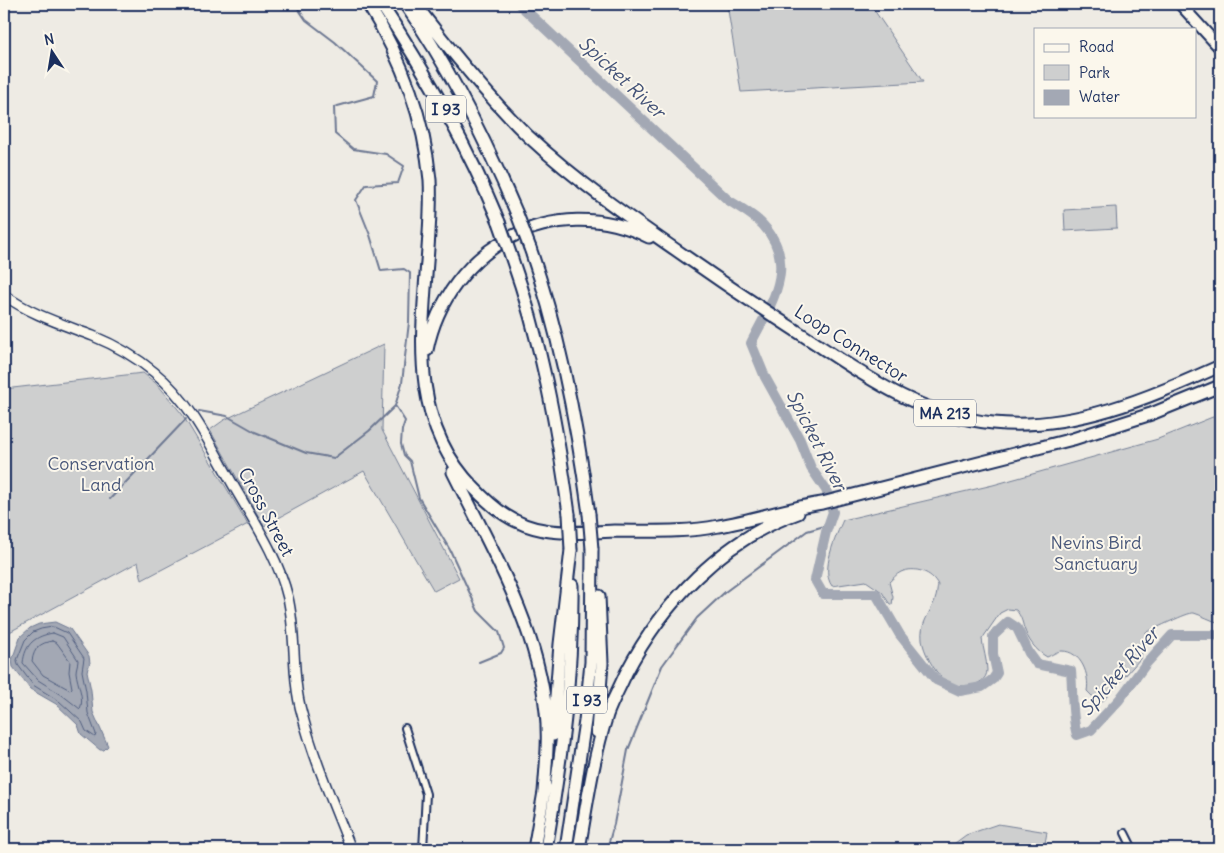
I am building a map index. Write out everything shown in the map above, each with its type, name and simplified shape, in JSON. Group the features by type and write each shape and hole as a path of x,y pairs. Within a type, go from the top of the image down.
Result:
{"highway":[{"path":"368,4 397,56 410,87 420,117 427,156 430,199 422,362 429,412 453,472 519,606 535,651 544,696 547,726 544,792"},
{"name":"I 93","path":"381,4 414,53 448,112 499,222 535,333 552,404 569,514 572,608 569,690 561,762 546,849"},
{"name":"I 93","path":"405,4 441,60 471,114 517,214 551,315 569,388 589,514 592,549 591,662 585,721 566,849"},
{"path":"414,4 466,70 528,136 593,191 680,252"},
{"path":"425,382 426,356 430,339 438,314 448,295 473,263 491,248 511,236 530,228 549,224 592,221 634,230 680,252"},
{"name":"Loop Connector","path":"680,252 761,308 889,390 917,404 951,415 991,423 1040,424 1082,418 1148,397 1220,366"},
{"path":"1148,397 1220,360"},
{"path":"579,849 594,766 608,713 622,682 646,638 674,600 693,580 724,555 748,538 783,519 822,503 1063,442 1154,412 1220,386"},
{"path":"442,444 462,475 494,508 518,523 545,531 702,529 822,503"},
{"path":"592,549 600,604 602,655 594,766"},
{"path":"534,849 555,721 561,634 571,550"}],"main road":[{"path":"1180,4 1220,48"}],"street":[{"name":"Cross Street","path":"4,295 30,310 94,336 137,359 170,387 199,425 263,536 281,575 292,621 297,691 302,715 351,849"},
{"path":"405,728 426,794 424,849"},
{"path":"1125,833 1133,849"}],"green space":[{"path":"727,4 870,4 923,82 741,92"},
{"path":"1116,207 1117,228 1065,231 1064,210"},
{"path":"384,344 382,430 459,578 434,591 364,471 264,526 210,430 224,420"},
{"name":"Conservation Land","path":"143,373 158,385 182,414 248,524 142,580 138,562 4,635 4,389"},
{"name":"Nevins Bird Sanctuary","path":"1220,414 1220,623 1190,613 1146,632 1140,659 1103,701 1092,696 1087,691 1087,678 1083,665 1074,655 1062,651 1047,657 1033,645 1016,610 1008,609 1000,613 982,639 987,666 986,676 976,684 961,686 948,683 943,679 936,671 923,644 922,628 935,600 938,585 932,577 923,571 917,570 906,570 898,574 889,582 893,597 892,605 882,592 866,581 832,586 829,579 828,562 843,520 993,485 1158,439"},
{"path":"998,824 1047,832 1044,849 947,849 966,835"}],"water":[{"path":"55,622 70,629 89,656 90,663 87,671 93,712 108,746 104,750 100,750 81,734 78,725 56,704 30,689 13,667 12,660 20,637 30,628 39,624"}],"waterway":[{"path":"199,411 227,416 255,432 306,453 334,458 369,431 395,406 402,383 409,322 410,273 404,269 381,271 370,235 356,200 366,185 398,183 404,166 386,154 353,149 335,134 334,107 374,96 377,81 335,42 306,20 295,4"},
{"name":"Spicket River","path":"519,4 728,200 759,221 774,240 779,254 778,284 773,299 751,343 765,377 800,440 811,468 826,490 833,512 826,532 815,580 823,594 876,594 900,635 936,680 960,691 982,687 993,679 997,673 993,654 993,636 1008,622 1017,628 1029,653 1037,664 1071,671 1073,711 1077,735 1091,730 1119,700 1145,665 1172,635 1220,636"},
{"path":"396,407 405,421 401,444 404,455 410,461 419,498 450,550 478,611 499,632 504,648 501,653 479,662"},
{"path":"110,499 186,419"},
{"path":"607,849 614,824 628,750 662,666 697,618 725,592 807,531 828,525"}]}
